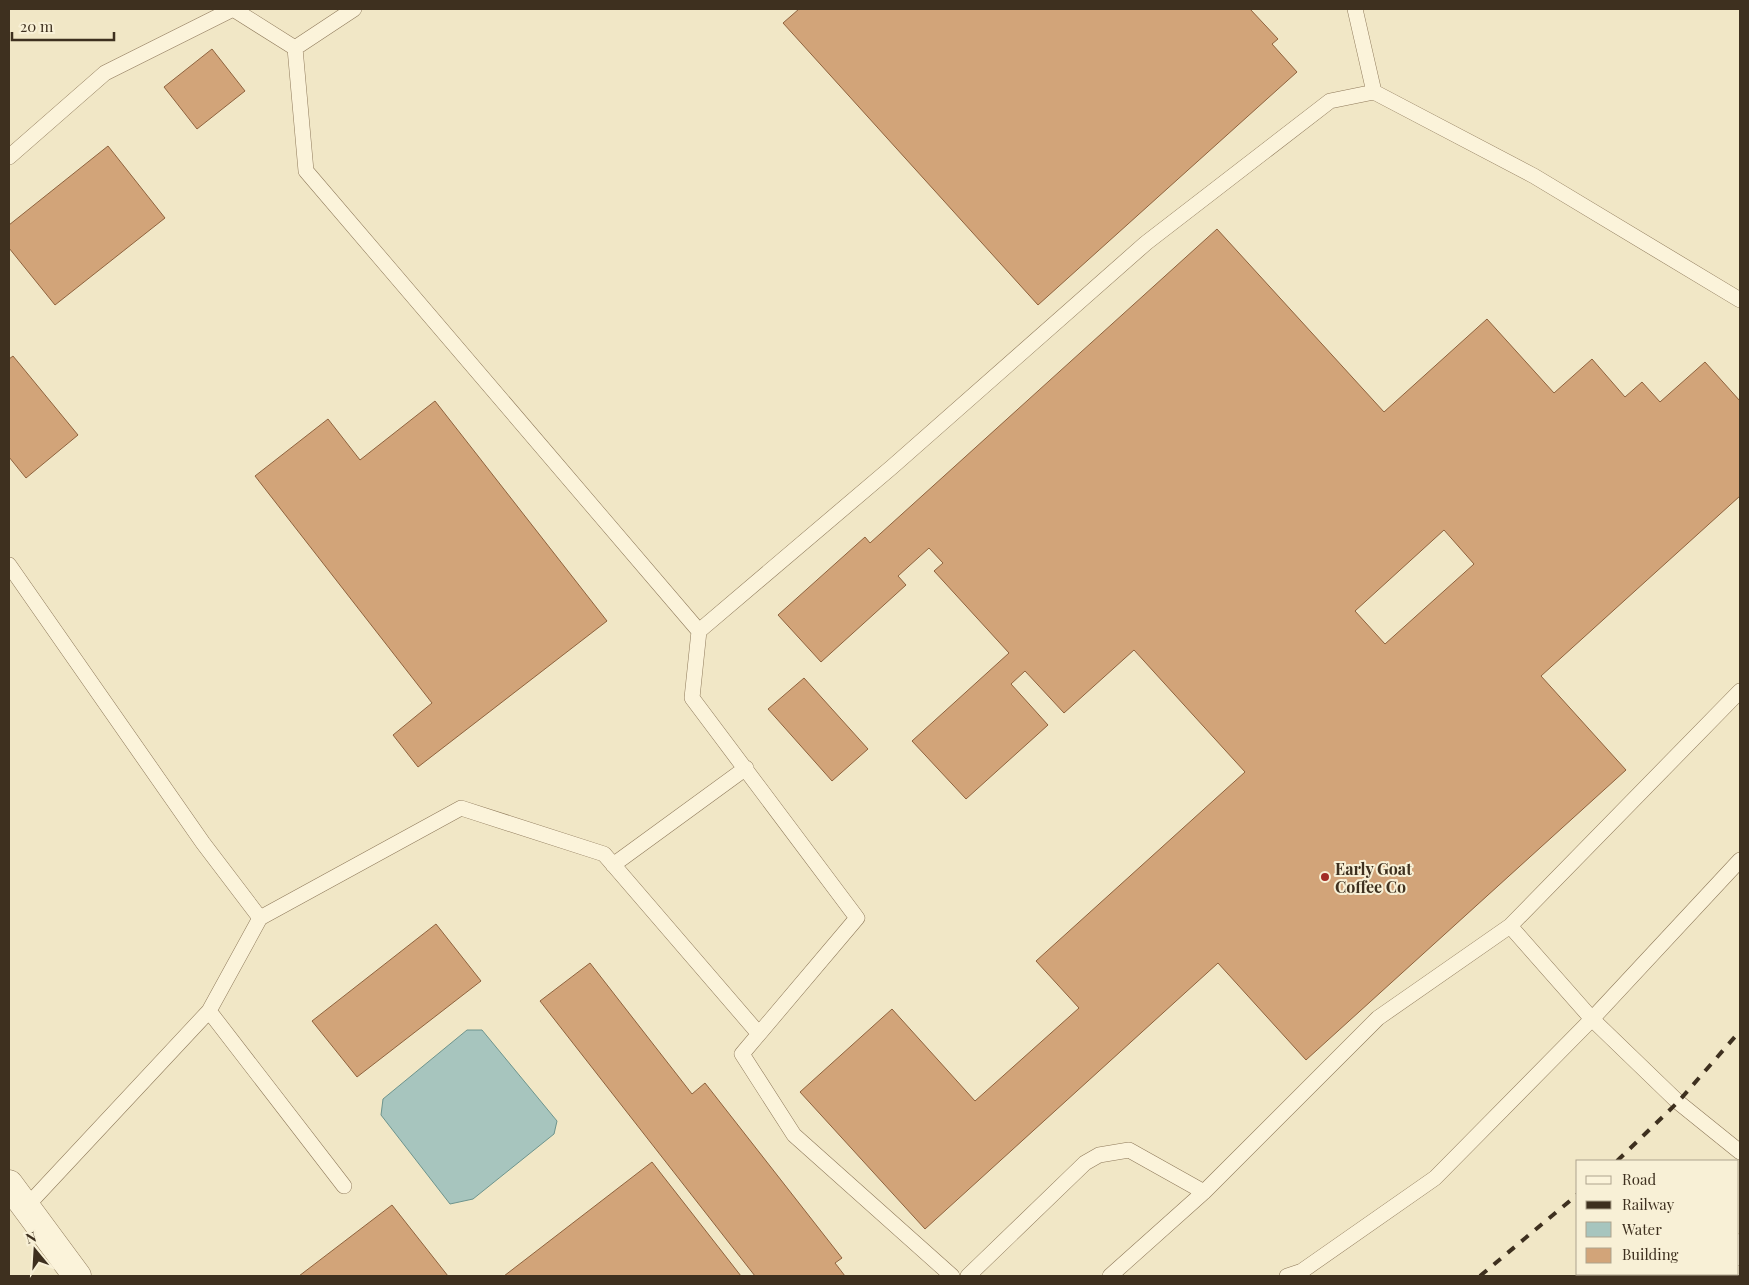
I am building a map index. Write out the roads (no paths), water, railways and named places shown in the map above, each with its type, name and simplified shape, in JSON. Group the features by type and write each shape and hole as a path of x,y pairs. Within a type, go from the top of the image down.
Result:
{"street":[{"path":"9,1184 77,1276"}],"lane":[{"path":"9,157 105,74 233,9 295,48"},
{"path":"295,48 354,9"},
{"path":"1355,9 1374,92"},
{"path":"295,48 306,171 699,631"},
{"path":"952,1276 794,1135 742,1054 858,918 692,698 699,631 892,467 1146,243 1330,101 1374,92 1534,176 1740,300"},
{"path":"9,565 203,843 260,918"},
{"path":"1110,1276 1204,1192 1378,1018 1510,926 1740,691"},
{"path":"613,865 746,768"},
{"path":"25,1208 209,1012 260,918 461,808 604,854 759,1034"},
{"path":"1287,1276 1302,1271 1435,1178 1592,1018 1740,860"},
{"path":"1510,926 1592,1018 1678,1102 1740,1152"},
{"path":"209,1012 344,1186"},
{"path":"968,1276 1085,1163 1099,1155 1129,1150 1204,1192"}],"water":[{"path":"467,1030 482,1030 557,1121 554,1134 473,1199 450,1204 381,1115 383,1099"}],"railway":[{"path":"1618,1160 1678,1102 1740,1031"},
{"path":"1480,1276 1576,1196"}],"place":[{"name":"Early Goat Coffee Co","path":"1325,877"}]}
